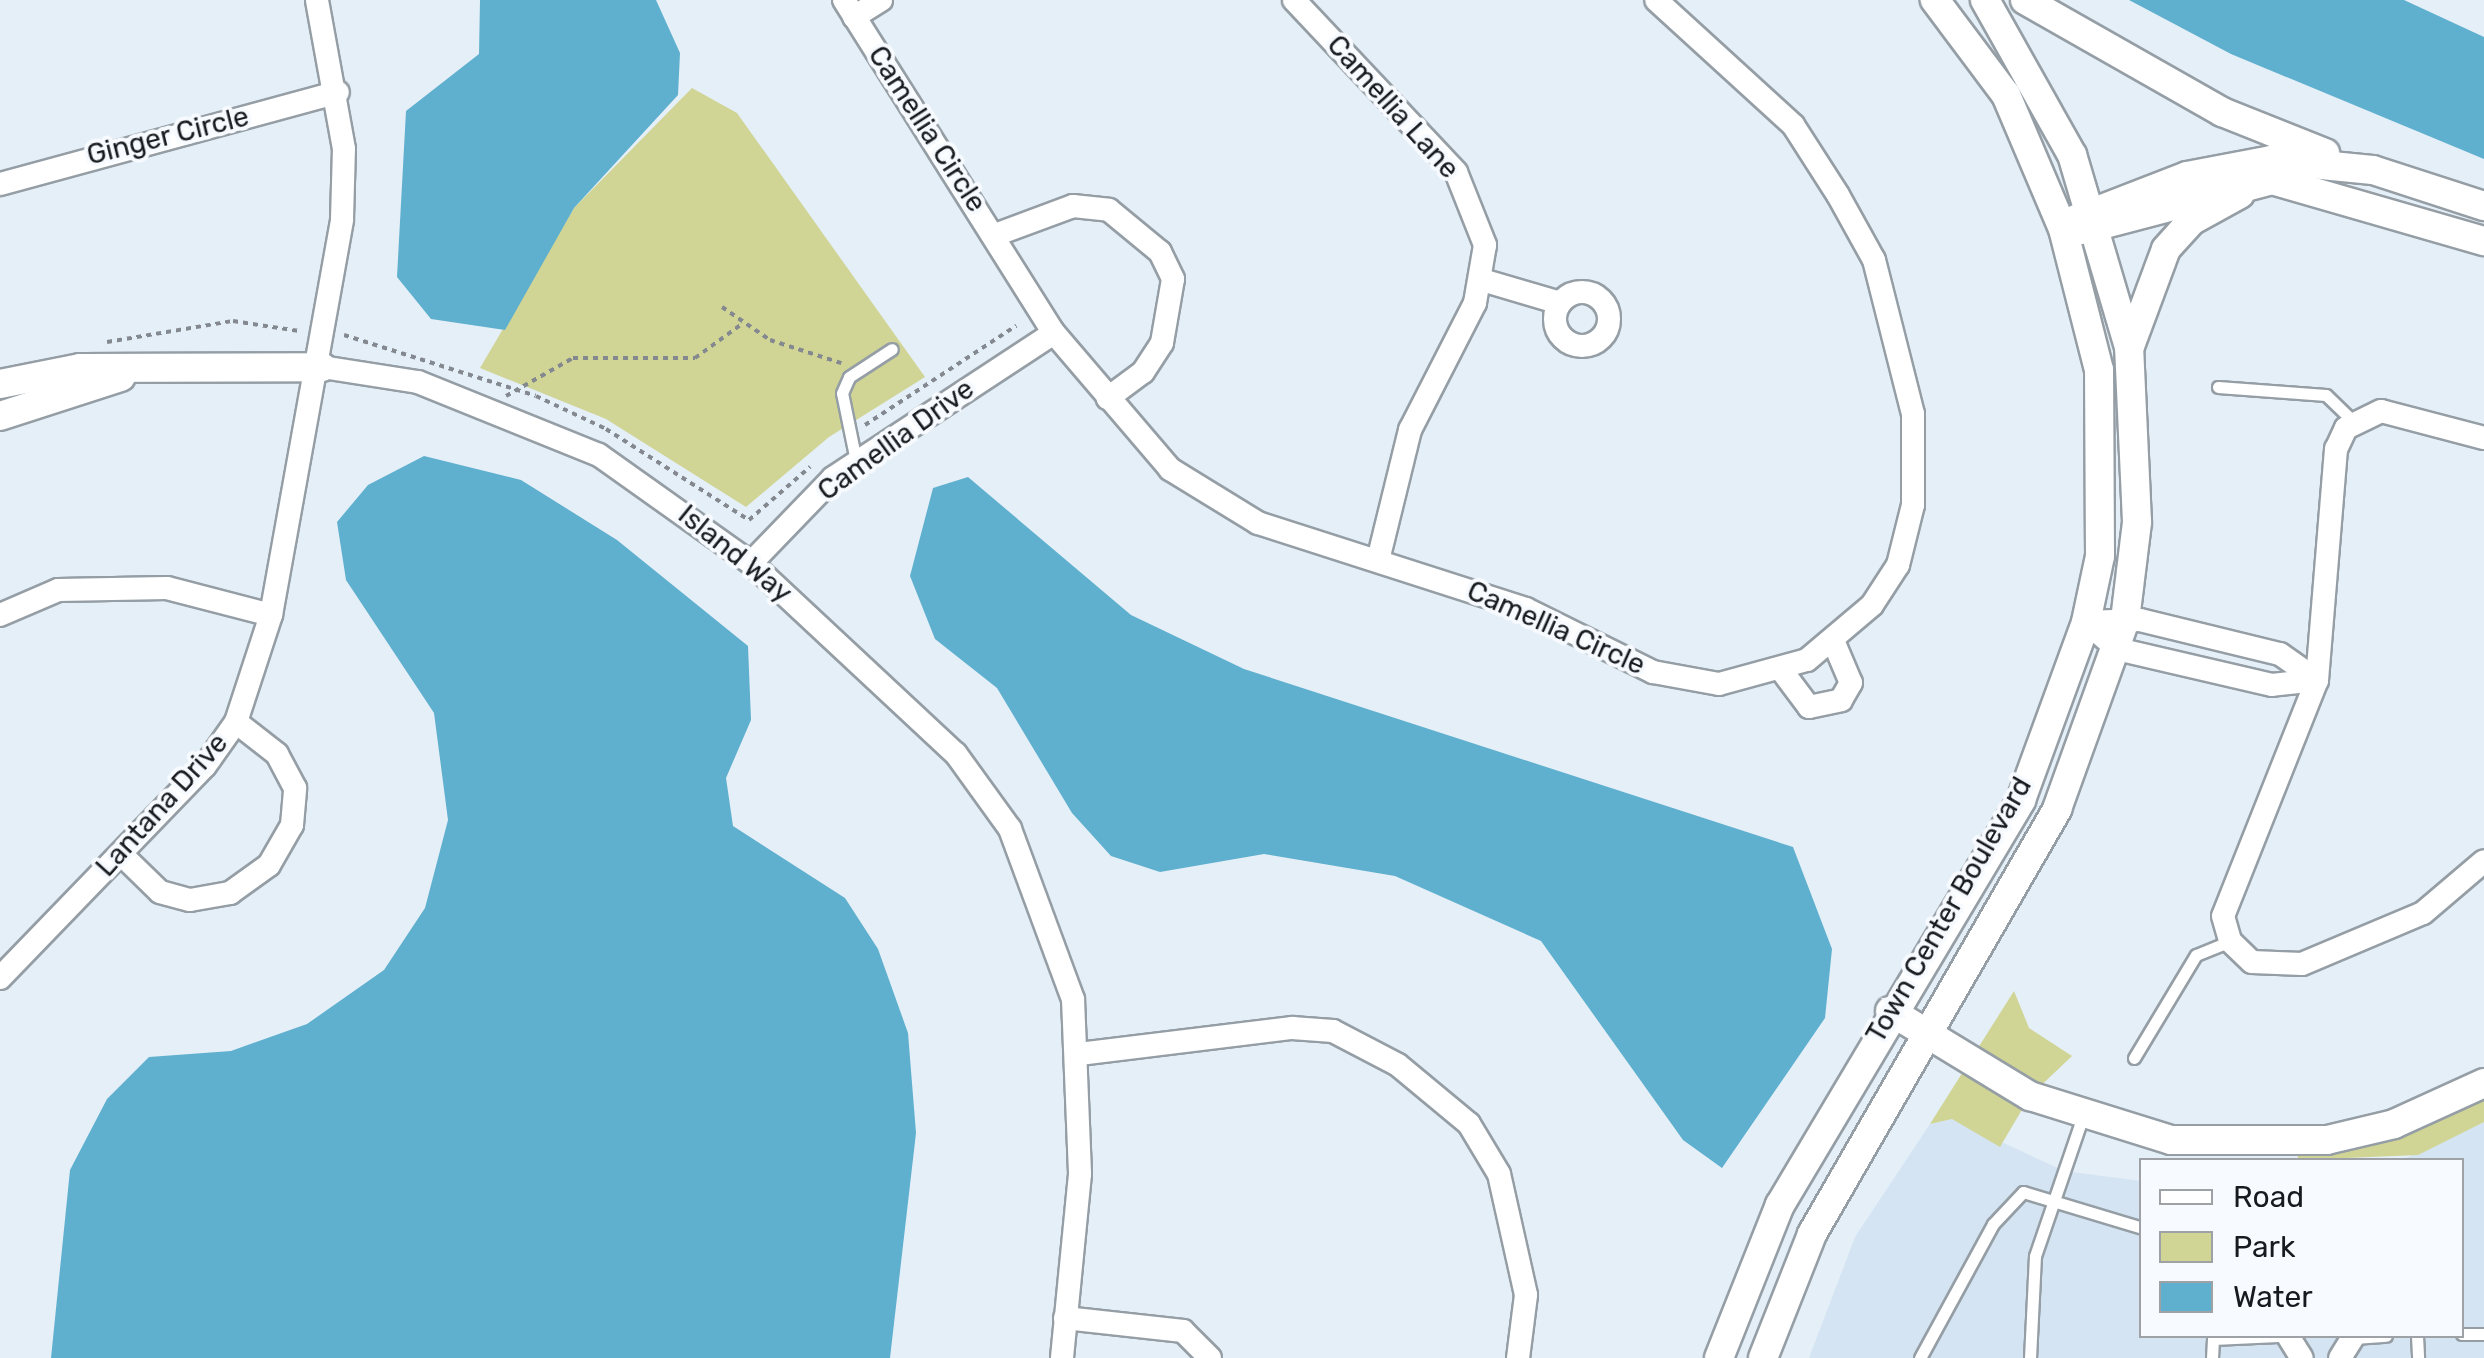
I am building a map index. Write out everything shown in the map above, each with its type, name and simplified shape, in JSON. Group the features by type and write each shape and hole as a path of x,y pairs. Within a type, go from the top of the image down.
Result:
{"street":[{"path":"317,0 338,92 342,219 322,367"},
{"path":"849,8 881,0"},
{"name":"Camellia Lane","path":"1294,0 1456,172 1481,225 1482,280 1410,430 1379,556"},
{"name":"Camellia Circle","path":"849,8 1054,333 1170,469 1258,523 1379,556 1526,609 1653,672 1719,684 1782,671 1834,643 1898,565 1913,504 1913,414 1874,260 1793,125 1656,0"},
{"name":"Town Center Boulevard","path":"1719,1358 1756,1252 1890,1011 2021,800 2086,622 2105,443 2100,370 2063,229 2006,95 1934,0"},
{"name":"Town Center Boulevard","path":"1763,1358 1812,1234 2057,809 2125,620 2137,522 2129,347 2094,220 2036,81 1985,0"},
{"path":"2025,0 2222,112 2374,170 2484,206"},
{"name":"Ginger Circle","path":"0,184 338,92"},
{"path":"2094,220 2230,164 2322,160 2374,170"},
{"path":"2063,229 2272,180 2484,241"},
{"path":"2129,347 2166,249 2192,221 2272,180"},
{"path":"995,234 1073,206 1109,210 1160,252 1173,279 1162,343 1144,372 1108,398"},
{"path":"1482,280 1560,303"},
{"name":"Camellia Drive","path":"751,563 856,461 1054,333"},
{"name":"Island Way","path":"0,416 156,366"},
{"name":"Island Way","path":"0,384 44,372 156,366 322,367 418,382 495,408 599,455 751,563 956,754 1010,828 1045,908 1080,1054 1062,1358"},
{"name":"Lantana Drive","path":"0,978 120,854 236,722 271,615 322,367"},
{"path":"2484,438 2381,411 2354,422 2336,449 2316,680 2223,916 2230,941 2252,962 2274,966 2350,948 2424,912 2484,861"},
{"path":"0,615 58,590 167,588 271,615"},
{"path":"2086,622 2125,620 2280,654 2316,680"},
{"path":"2086,622 2117,649 2272,685 2316,680"},
{"path":"1782,671 1808,706 1841,700 1851,683 1834,643"},
{"path":"120,854 160,892 190,900 230,893 269,865 292,825 295,788 277,754 236,722"},
{"path":"1890,1011 1928,1036 2083,1116 2171,1140 2298,1152 2327,1150 2484,1083"},
{"path":"1080,1054 1292,1028 1333,1031 1398,1066 1469,1124 1499,1174 1526,1295 1518,1358"},
{"path":"1066,1318 1183,1331 1210,1358"}],"lane":[{"path":"856,461 840,418 849,377 892,349"},
{"path":"2218,388 2326,395 2354,422"},
{"path":"2134,1058 2196,955 2230,941"},
{"path":"2030,1358 2035,1256 2083,1116"},
{"path":"1920,1358 1993,1224 2023,1192 2052,1205 2139,1227"}],"path":[{"path":"722,307 742,324 832,354 849,377"},
{"path":"495,408 514,387 600,353 695,358 742,324"},
{"path":"514,387 606,429 748,520 848,438 1016,326"}],"shaded area":[{"path":"1952,1119 2064,1171 2139,1181 2139,1338 2464,1338 2464,1158 2406,1158 2484,1122 2484,1358 1809,1358 1855,1237 1930,1124"}],"green space":[{"path":"692,88 737,113 925,377 829,437 746,507 606,419 480,368 574,208"},
{"path":"2014,991 2029,1028 2072,1056 2030,1096 2000,1147 1952,1119 1930,1124"},
{"path":"2484,1083 2484,1122 2418,1155 2298,1158 2297,1144"}],"water":[{"path":"480,0 656,0 680,53 678,95 574,208 505,330 431,319 397,277 406,111 479,54"},
{"path":"2129,0 2404,0 2484,37 2484,159 2231,54"},
{"path":"424,456 521,480 617,540 748,646 751,720 726,778 733,826 845,898 878,949 908,1033 916,1133 890,1358 51,1358 70,1170 107,1099 149,1057 231,1051 307,1024 384,970 425,908 448,820 434,713 346,580 337,522 368,485"},
{"path":"968,477 1131,615 1244,669 1793,847 1832,949 1825,1018 1722,1168 1683,1140 1541,941 1395,876 1264,854 1160,872 1111,856 1072,813 997,688 935,639 910,576 933,488"}]}
